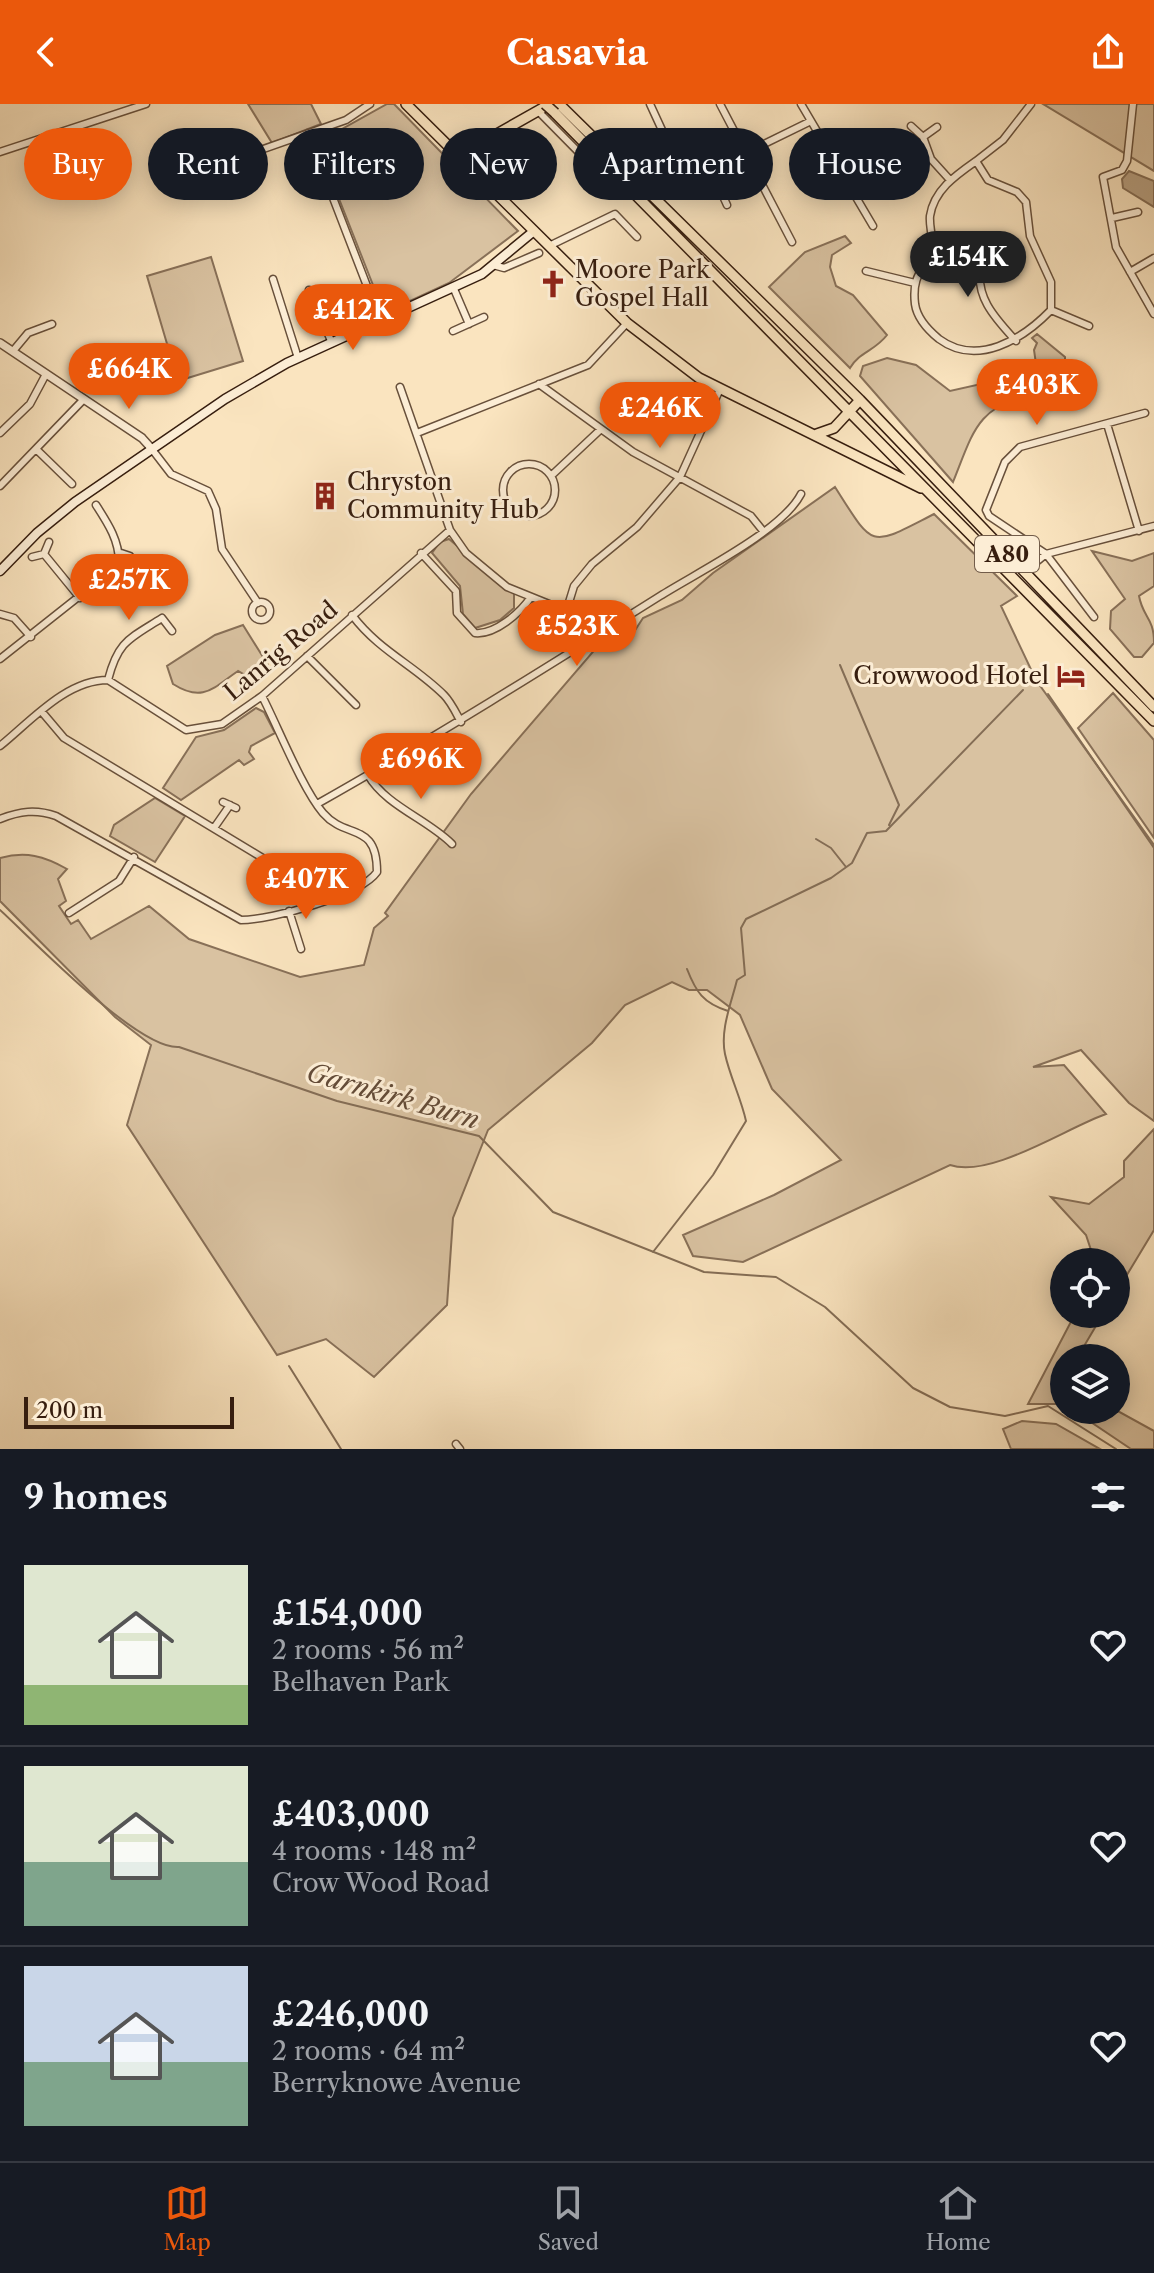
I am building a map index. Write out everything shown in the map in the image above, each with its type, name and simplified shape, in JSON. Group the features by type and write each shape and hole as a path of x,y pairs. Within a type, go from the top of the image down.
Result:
{"main road":[{"path":"406,104 440,138"},
{"path":"512,128 552,107"},
{"name":"A80","path":"552,107 860,400 1154,707"},
{"name":"A80","path":"552,107 1154,721"},
{"path":"503,200 627,323 674,361 720,389 931,493"},
{"path":"0,571 55,518 151,448 261,376 454,289 493,265 534,231"},
{"path":"815,434 829,431 860,400"}],"street":[{"path":"0,142 2,152 146,104"},
{"path":"323,128 346,120 370,104"},
{"path":"650,104 661,128"},
{"path":"720,104 733,128"},
{"path":"801,104 873,226"},
{"path":"976,161 988,180 1017,192 1026,202 1030,236 1051,282 1051,310 1016,341 980,350 954,350 932,334 919,316 915,283 932,247 932,209 950,180 1003,140 1031,104"},
{"path":"1133,104 1127,161 1122,170 1103,177 1116,247 1154,314"},
{"path":"552,107 573,135"},
{"path":"773,139 811,121"},
{"path":"930,132 937,127"},
{"path":"930,156 950,180"},
{"path":"334,200 377,312"},
{"path":"725,200 727,205"},
{"path":"772,200 792,242"},
{"path":"1112,218 1138,212"},
{"path":"549,246 615,214 637,237"},
{"path":"493,265 504,268 534,253"},
{"path":"969,255 981,265"},
{"path":"993,255 981,265 980,289 992,314 1016,341"},
{"path":"1130,272 1154,258"},
{"path":"866,271 915,283"},
{"path":"273,279 298,358"},
{"path":"454,289 469,324"},
{"path":"309,290 332,343"},
{"path":"1051,310 1089,326"},
{"path":"453,331 484,317"},
{"path":"417,433 588,365 627,323"},
{"path":"13,351 28,333 52,324"},
{"path":"0,343 142,438 171,474 208,491 216,509 222,549 258,603"},
{"path":"0,433 30,404 46,374"},
{"path":"539,384 633,452 751,516 763,531"},
{"path":"400,387 450,530 466,553 507,587 586,619 606,633"},
{"path":"566,612 574,586 592,564 637,527 680,477 720,389"},
{"path":"0,486 84,399"},
{"path":"1094,617 1046,554 989,516 986,510 1005,462 1020,447 1145,413"},
{"path":"1107,424 1139,531"},
{"path":"552,475 601,429"},
{"path":"36,449 55,473 72,484"},
{"path":"526,463 538,464 552,475 556,492 545,511 526,516 509,507 503,493 509,472 526,463"},
{"path":"317,804 461,722 606,633 763,531 792,510 801,494"},
{"path":"0,659 120,564 127,564 130,558 121,553 96,505"},
{"path":"1016,580 1046,554 1154,526"},
{"name":"Lanrig Road","path":"108,680 186,730 222,724 262,696 450,530"},
{"path":"44,554 49,542"},
{"path":"421,553 456,591 457,613 475,633 489,631 506,621 531,597"},
{"path":"44,554 80,598"},
{"path":"32,557 44,554"},
{"path":"0,602 1,614 14,618 31,637"},
{"path":"352,615 364,632 394,659 446,696 461,722"},
{"path":"0,746 73,688 93,680 108,680 115,653 122,643 162,618 172,631"},
{"path":"307,656 356,705"},
{"path":"0,819 18,812 40,810 134,857 241,920 289,911 358,889 377,872 372,843 359,831 333,821 317,804 262,696"},
{"path":"42,712 64,738 304,883 316,902"},
{"path":"368,775 377,790 436,828 452,844"},
{"path":"214,828 230,805"},
{"path":"69,913 119,881 134,857"},
{"path":"289,911 301,949"}],"shaded area":[{"path":"248,104 311,104 321,124 311,128 284,128 284,138 272,143 268,128 263,128"},
{"path":"387,104 394,104 417,128 344,128"},
{"path":"1043,104 1154,104 1154,171"},
{"path":"424,135 440,151 440,200 488,200 518,231 449,283 384,313 339,200 424,200"},
{"path":"1129,171 1154,181 1154,207 1123,188 1122,179"},
{"path":"845,236 851,243 832,255 830,267 836,286 853,295 887,335 850,368 769,287 805,252"},
{"path":"211,257 243,361 178,381 147,276"},
{"path":"1037,334 1065,357 1065,363 1037,371 1034,350 1037,343 1032,338"},
{"path":"887,358 916,365 950,391 1035,372 1040,380 1035,390 1000,405 980,423 953,482 860,376 863,366"},
{"path":"835,487 858,522 875,536 897,533 934,514 1017,596 1001,606 1036,680 1154,845 1154,1121 1129,1103 1081,1050 1033,1067 1064,1065 1106,1114 1006,1159 986,1165 950,1165 743,1262 693,1256 683,1235 774,1195 841,1160 772,1089 740,1015 707,990 689,990 672,982 625,1005 592,1043 488,1130 453,1218 447,1305 374,1377 326,1339 277,1355 127,1125 151,1045 115,1017 0,901 0,858 35,856 67,869 58,879 66,901 59,906 71,924 78,920 91,939 149,906 189,939 300,977 364,965 374,928 388,916 385,913 471,794 597,647 632,635 643,618 682,600 713,573"},
{"path":"449,539 514,594 514,608 500,620 475,628 463,614 460,586 432,553 440,542"},
{"path":"1092,551 1132,561 1154,553 1154,586 1139,596 1152,628 1154,643 1142,657 1134,657 1110,629 1111,611 1125,599"},
{"path":"243,625 268,665 257,682 238,671 214,688 200,693 183,690 173,684 167,666 215,635"},
{"path":"1113,693 1154,740 1154,838 1078,728"},
{"path":"256,708 264,712 275,733 251,746 249,752 254,759 244,765 239,760 181,800 163,788 196,737 224,730"},
{"path":"155,798 185,816 155,862 110,836 114,825"},
{"path":"1154,1129 1154,1230 1130,1270 1130,1248 1090,1248 1086,1235 1051,1197 1089,1204 1124,1177 1124,1161"},
{"path":"1068,1328 1095,1328 1085,1344 1059,1344"},
{"path":"1050,1362 1050,1404 1028,1404"},
{"path":"1130,1418 1154,1431 1154,1449 1131,1449 1094,1424 1130,1424"},
{"path":"1022,1421 1056,1424 1100,1449 1011,1449 1003,1429"}],"waterway":[{"path":"840,665 899,805 889,825"},
{"path":"653,1252 713,1175 746,1121 724,1045 727,1017 737,980 745,975 741,928 746,919 831,878 852,863 867,833 886,831 1023,690"},
{"path":"1048,694 1154,848"},
{"path":"816,839 831,848 846,867"},
{"name":"Garnkirk Burn","path":"0,910 86,991 138,1031 161,1043 337,1101 479,1136 553,1212 704,1272 776,1277 825,1307 913,1388 950,1407 1005,1416 1048,1406 1116,1449"},
{"path":"687,969 702,996 728,1011"},
{"path":"289,1366 341,1449"}],"place":[{"name":"Moore Park Gospel Hall","path":"553,284"},
{"name":"Chryston Community Hub","path":"325,496"},
{"name":"Crowwood Hotel","path":"1071,676"}]}
